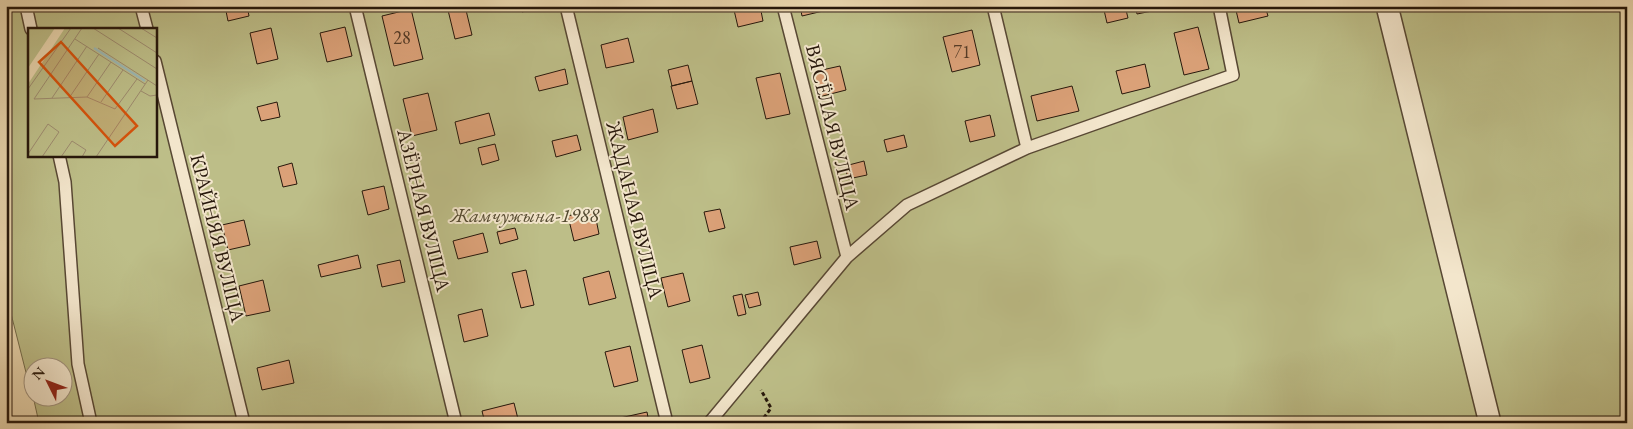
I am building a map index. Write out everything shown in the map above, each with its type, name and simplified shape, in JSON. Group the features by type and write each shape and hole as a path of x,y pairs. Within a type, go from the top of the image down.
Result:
{"street":[{"path":"1387,6 1490,423"}],"lane":[{"path":"26,6 31,28"},
{"path":"141,6 147,28"},
{"name":"АЗЁРНАЯ ВУЛІЦА","path":"355,6 456,423"},
{"name":"ЖАДАНАЯ ВУЛІЦА","path":"566,6 667,423"},
{"name":"ВЯСЁЛАЯ ВУЛІЦА","path":"783,6 847,257"},
{"path":"992,6 1027,148"},
{"path":"708,423 847,257 907,205 1027,148 1233,75 1219,6"},
{"name":"КРАЙНЯЯ ВУЛІЦА","path":"156,66 244,423"},
{"path":"59,156 65,182 78,364 91,423"}],"path":[{"path":"760,423 771,408"}],"green space":[{"name":"Жамчужына-1988","path":"6,6 1627,6 1627,423 39,423 35,406 72,406 72,356 22,357 6,294"}],"building":[{"path":"225,6 247,6 249,16 228,21"},
{"path":"447,6 465,6 472,35 455,39"},
{"path":"521,6 545,6 522,12"},
{"path":"747,6 760,6 763,21 738,27 734,10"},
{"path":"800,6 822,6 823,11 802,16"},
{"path":"1125,6 1128,18 1107,23 1104,10"},
{"path":"1135,6 1151,6 1152,11 1137,14"},
{"path":"1235,6 1265,6 1268,16 1239,23"},
{"path":"411,9 423,59 394,66 382,16"},
{"path":"345,27 352,56 327,62 320,33"},
{"path":"1198,27 1209,69 1184,75 1174,33"},
{"path":"271,28 278,59 257,64 250,33"},
{"path":"972,30 980,65 952,72 943,37"},
{"path":"628,38 634,62 606,68 601,45"},
{"path":"1145,64 1150,87 1122,94 1116,71"},
{"path":"688,65 692,81 672,86 668,70"},
{"path":"840,66 846,90 819,97 813,72"},
{"path":"565,69 568,84 539,91 535,77"},
{"path":"780,73 790,114 766,119 756,78"},
{"path":"692,81 698,104 677,109 671,86"},
{"path":"1072,86 1079,111 1037,121 1031,96"},
{"path":"428,93 437,130 412,136 403,99"},
{"path":"277,102 280,117 261,121 257,107"},
{"path":"653,109 658,132 628,140 623,117"},
{"path":"489,113 495,135 460,144 455,122"},
{"path":"990,115 995,136 970,142 965,121"},
{"path":"577,135 581,150 556,157 552,141"},
{"path":"904,135 907,147 887,152 884,140"},
{"path":"495,144 499,160 482,165 478,148"},
{"path":"864,161 867,175 848,179 845,166"},
{"path":"292,163 297,184 283,187 278,167"},
{"path":"384,186 389,209 368,215 362,191"},
{"path":"594,209 599,234 574,241 568,216"},
{"path":"720,209 725,228 709,232 704,212"},
{"path":"244,220 250,245 228,250 222,225"},
{"path":"515,228 518,239 500,244 497,232"},
{"path":"483,233 488,252 458,259 453,241"},
{"path":"817,241 821,258 794,265 790,247"},
{"path":"358,255 361,268 321,277 318,265"},
{"path":"400,260 405,282 382,287 377,265"},
{"path":"526,270 534,305 521,308 512,273"},
{"path":"609,271 616,298 589,305 583,278"},
{"path":"683,273 690,301 668,307 661,278"},
{"path":"263,280 270,311 246,316 239,286"},
{"path":"758,292 761,305 749,308 745,295"},
{"path":"742,294 746,314 738,316 733,296"},
{"path":"482,309 488,336 464,342 458,315"},
{"path":"702,345 710,378 690,383 682,350"},
{"path":"630,346 638,381 614,387 605,352"},
{"path":"289,360 294,383 262,390 257,368"},
{"path":"514,403 519,423 485,423 482,411"},
{"path":"647,412 649,423 621,423 620,418"}]}
